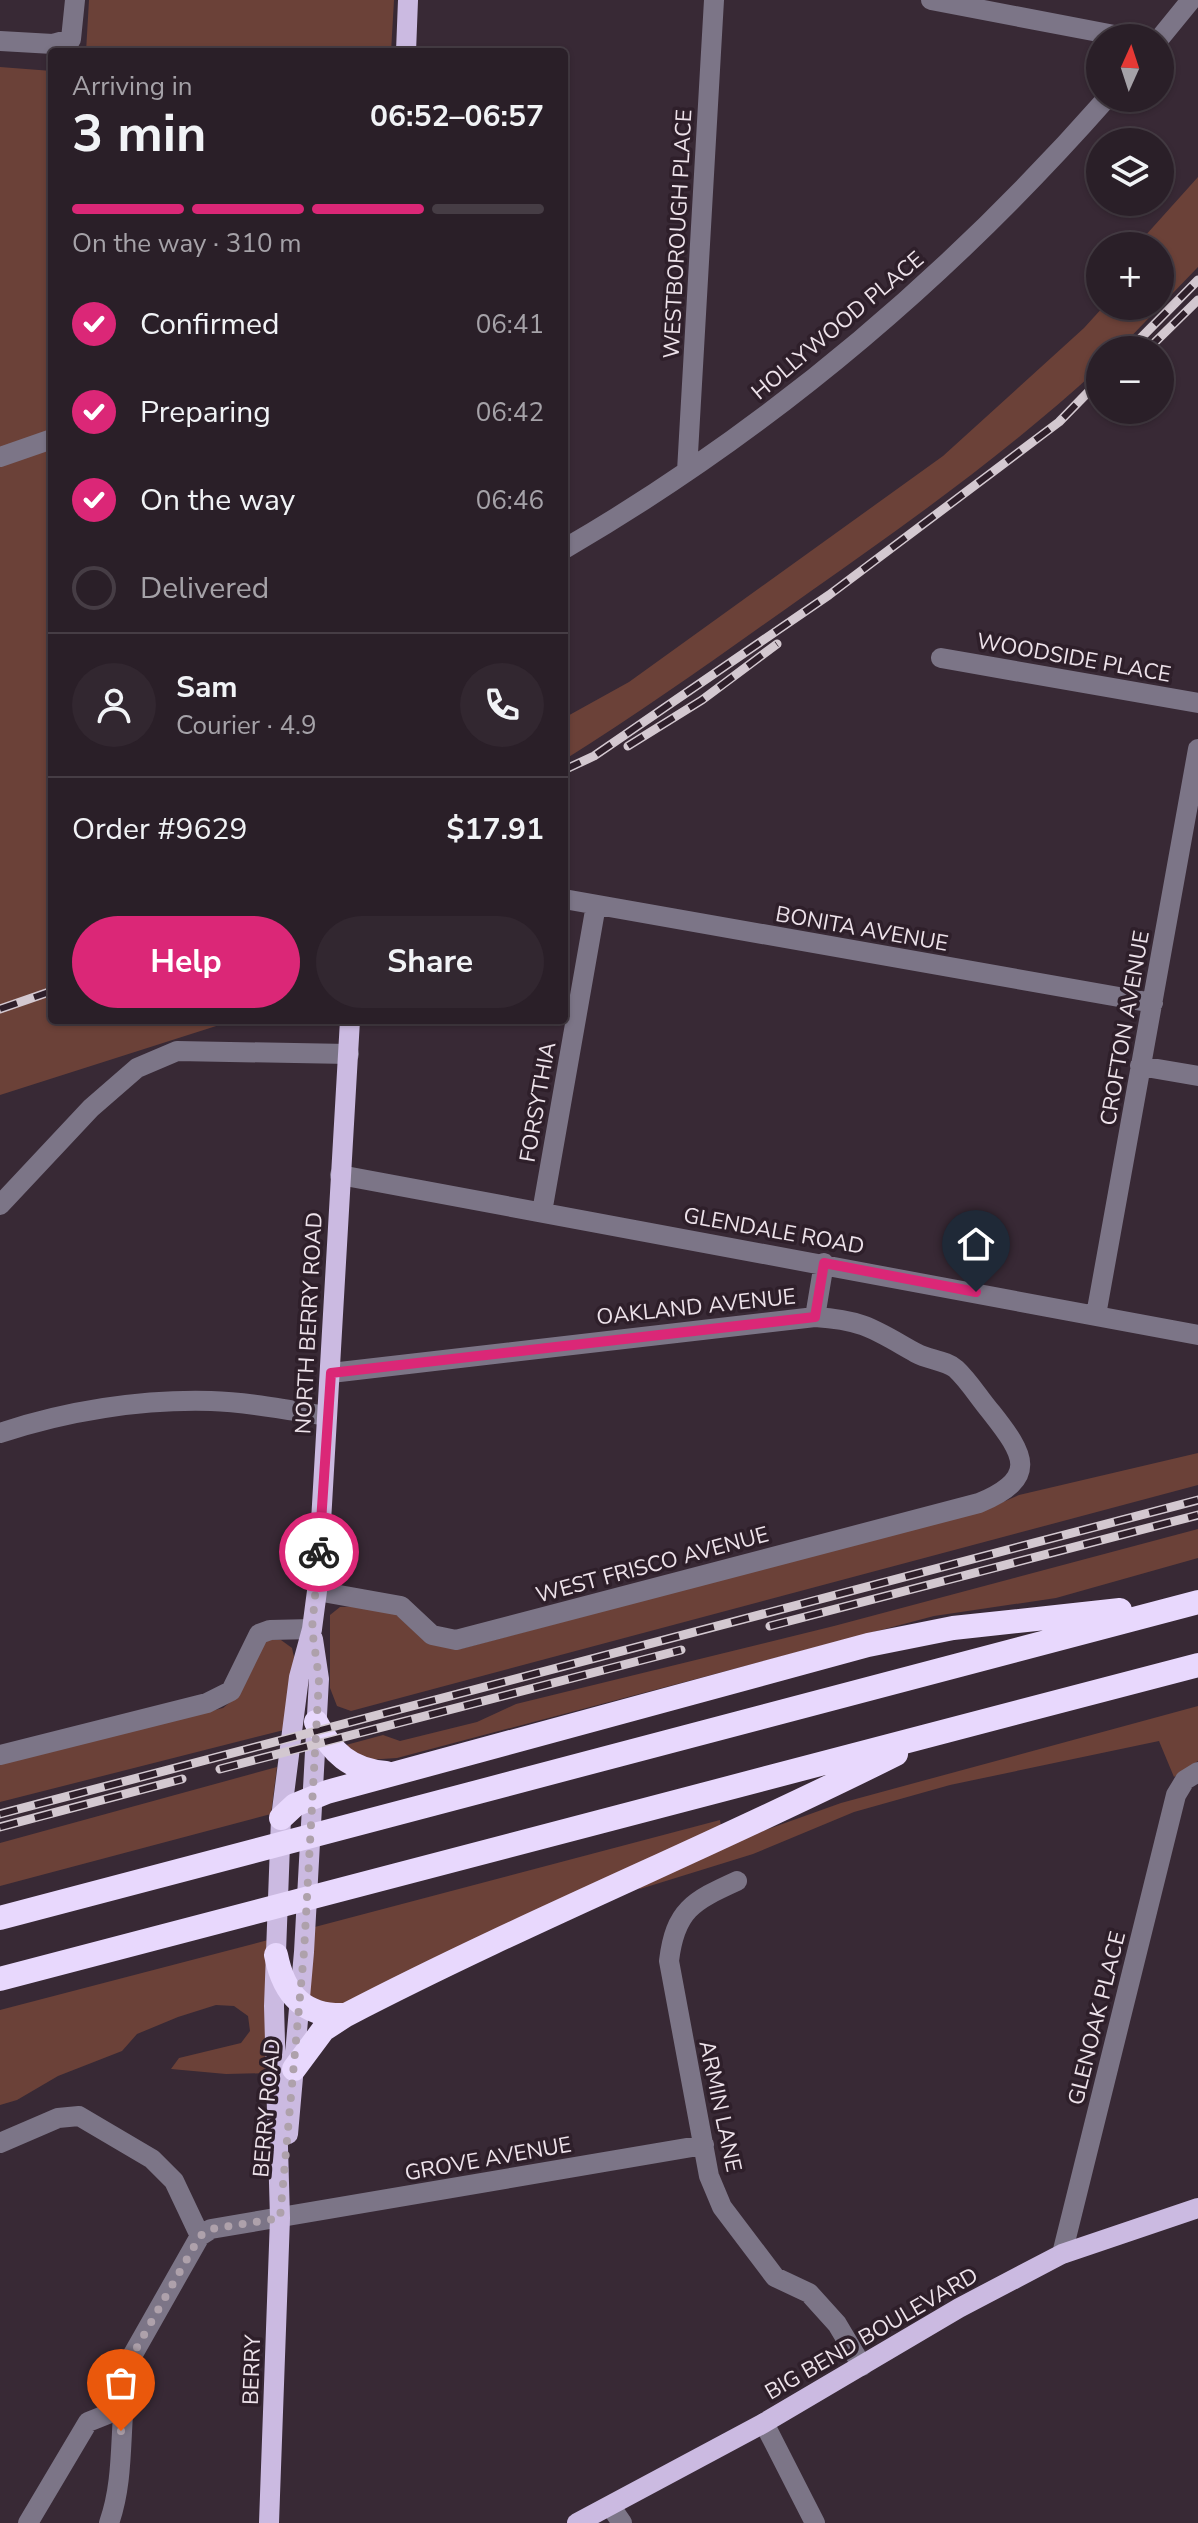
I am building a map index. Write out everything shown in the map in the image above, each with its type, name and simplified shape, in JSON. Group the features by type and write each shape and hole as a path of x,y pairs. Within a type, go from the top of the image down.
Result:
{"highway":[{"path":"281,1818 312,1796 868,1645 953,1628 1198,1602"},
{"path":"0,1918 1198,1602"},
{"path":"0,1979 1198,1665"},
{"path":"316,1722 333,1752 349,1763 370,1772 397,1773"},
{"path":"294,2069 323,2030 346,2015 611,1886 789,1808 943,1731"},
{"path":"276,1955 287,1989 299,2005 329,2016 346,2015"}],"main road":[{"path":"406,48 408,0"},
{"name":"NORTH BERRY ROAD","path":"281,1818 299,1677 312,1629 317,1591 350,1024"},
{"name":"NORTH BERRY ROAD","path":"312,1629 319,1679 312,1796"},
{"name":"BERRY ROAD","path":"280,2218 299,2005 312,1796"},
{"name":"BERRY ROAD","path":"280,2218 276,1955 281,1818"},
{"name":"BIG BEND BOULEVARD","path":"577,2523 616,2515 959,2308 1062,2254 1198,2208"},
{"name":"BERRY","path":"269,2523 280,2218"}],"street":[{"path":"0,41 64,43 74,32 75,0"},
{"name":"WESTBOROUGH PLACE","path":"687,471 714,0"},
{"path":"931,0 1086,30"},
{"path":"1171,24 1191,0"},
{"name":"HOLLYWOOD PLACE","path":"568,546 687,471 877,328 969,242 1094,112"},
{"path":"0,457 48,440"},
{"name":"WOODSIDE PLACE","path":"941,658 1198,703"},
{"name":"CROFTON AVENUE","path":"1096,1315 1140,1066 1194,802 1198,749"},
{"name":"BONITA AVENUE","path":"568,900 1153,1003"},
{"name":"FORSYTHIA","path":"542,1212 596,905"},
{"path":"0,1205 91,1108 137,1068 177,1051 349,1054"},
{"path":"1140,1066 1198,1076"},
{"name":"GLENDALE ROAD","path":"340,1175 1198,1335"},
{"path":"815,1317 824,1263"},
{"name":"OAKLAND AVENUE","path":"331,1373 815,1317 851,1319 888,1334 918,1354 954,1367 1009,1434 1021,1456 1018,1477 1006,1491"},
{"path":"0,1433 37,1420 165,1403 212,1401 326,1416"},
{"name":"WEST FRISCO AVENUE","path":"317,1591 401,1606 432,1635 456,1640 979,1503 1006,1491"},
{"path":"0,1755 207,1703 231,1691 259,1634 270,1630 312,1629"},
{"name":"GLENOAK PLACE","path":"1062,2254 1176,1795 1185,1780 1198,1772"},
{"name":"ARMIN LANE","path":"737,1881 705,1895 681,1916 672,1933 671,1984 709,2176 722,2207 775,2277 809,2293 837,2324 862,2366"},
{"path":"0,2143 58,2118 79,2116 152,2159 174,2181 200,2236"},
{"name":"GROVE AVENUE","path":"280,2218 704,2145"},
{"path":"109,2523 116,2503 123,2408 132,2356 200,2236 211,2229 280,2218"},
{"path":"28,2523 88,2422 123,2408"},
{"path":"764,2423 815,2523"}],"shaded area":[{"path":"89,0 394,0 391,48 86,48"},
{"path":"0,67 48,71 48,1024 222,1024 0,1095"},
{"path":"1198,177 1198,267 1174,292 1174,232 1149,232 1163,216 1174,216 1174,204"},
{"path":"1091,320 1147,320 1131,336 1086,336 1086,380 1031,427 848,565 568,757 568,716 629,682 943,456"},
{"path":"1198,1453 1198,1485 351,1711 337,1706 330,1688 330,1615 340,1607 391,1610 428,1644 460,1649 987,1509 1019,1495"},
{"path":"1198,1529 1198,1558 1056,1598 934,1616 397,1758 366,1760 346,1745 383,1735 400,1741 477,1722 516,1704 834,1626"},
{"path":"266,1640 281,1640 292,1648 294,1657 284,1730 0,1802 0,1764 223,1708 239,1695"},
{"path":"1198,1706 1198,1761 1174,1777 1159,1741 950,1785 854,1812 753,1854 640,1889 637,1885 746,1837 841,1803"},
{"path":"277,1767 271,1814 0,1886 0,1843"},
{"path":"720,1820 721,1827 348,2003 321,2005 308,1993 311,1928"},
{"path":"268,1940 272,2073 226,2074 171,2069 179,2058 241,2043 250,2031 248,2016 234,2006 216,2005 137,2034 122,2051 58,2076 17,2100 0,2105 0,2010"}],"railway":[{"path":"1143,336 1198,280"},
{"path":"1161,336 1198,300"},
{"path":"568,768 594,756 829,595 1059,422 1086,394"},
{"path":"628,746 702,700 777,644"},
{"path":"0,1009 48,992"},
{"path":"0,1814 1198,1500"},
{"path":"770,1626 1198,1515"},
{"path":"220,1769 681,1650"},
{"path":"0,1827 182,1779"}],"way so far":[{"path":"121,2431 125,2378 132,2356 200,2236 211,2229 280,2218 304,1952 319,1679 312,1629 319,1552"}],"route":[{"path":"319,1552 331,1373 815,1317 824,1263 976,1292"}]}
